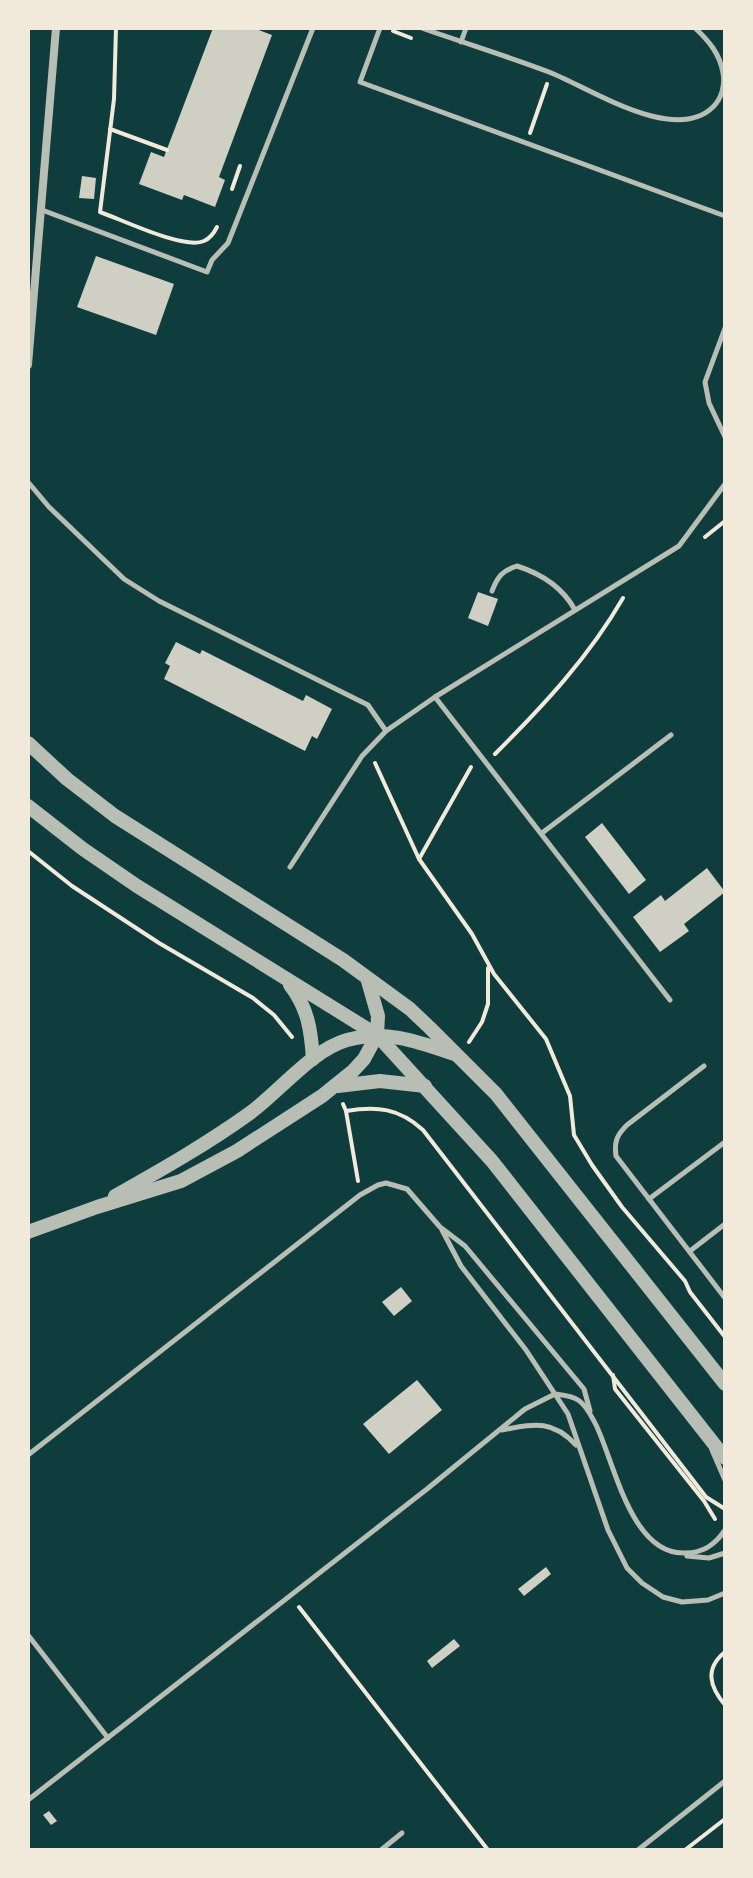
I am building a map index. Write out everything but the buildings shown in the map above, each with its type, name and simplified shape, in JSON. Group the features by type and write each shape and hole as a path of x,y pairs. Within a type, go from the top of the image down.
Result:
{"street":[{"path":"28,365 56,28"},
{"path":"28,743 67,779 137,832 356,969 463,1051 722,1374"},
{"path":"28,806 137,886 377,1035 492,1161 725,1458"},
{"path":"283,975 301,999 310,1021 313,1059"},
{"path":"337,1093 377,1035 378,1016 368,980"},
{"path":"97,1207 218,1135 252,1111 313,1059 346,1040 377,1035 407,1038 463,1051"},
{"path":"28,1232 181,1181 337,1093 380,1081 425,1086"}],"lane":[{"path":"42,210 207,272 212,260 228,243 313,28"},
{"path":"380,28 360,82 725,216"},
{"path":"422,28 551,73 593,94 660,118 688,120 703,115 715,105 722,94 725,80 719,57 695,28"},
{"path":"461,42 466,28"},
{"path":"725,328 705,382 709,403 725,437"},
{"path":"28,482 49,507 124,579 159,601 368,705 386,731"},
{"path":"290,867 370,748 386,731 435,697 679,546 725,484"},
{"path":"492,591 498,575 517,566 547,580 566,594 575,610"},
{"path":"435,697 670,1000"},
{"path":"542,833 671,735"},
{"path":"704,1066 618,1135 616,1156 725,1298"},
{"path":"649,1199 725,1142"},
{"path":"28,1455 360,1195 378,1185 401,1186 414,1195 440,1227 461,1266 526,1350 568,1414 617,1551 634,1575 663,1597 682,1602 708,1600 725,1593"},
{"path":"690,1251 725,1224"},
{"path":"440,1227 465,1246 534,1326 584,1389 591,1416"},
{"path":"28,1800 525,1409 555,1394 579,1400 591,1416 607,1447 633,1518 643,1533 661,1548 696,1558 725,1553"},
{"path":"502,1430 549,1425 566,1434 580,1449"},
{"path":"703,1431 725,1480"},
{"path":"680,1554 705,1549 717,1542 725,1530"},
{"path":"28,1635 108,1738"},
{"path":"638,1850 725,1781"},
{"path":"381,1850 402,1833"}],"path":[{"path":"116,28 110,129 100,212 183,242 194,243 212,236 222,214"},
{"path":"527,143 551,73"},
{"path":"110,129 167,150"},
{"path":"231,190 240,166"},
{"path":"419,859 471,767 476,761 497,753 570,675 589,652 638,571"},
{"path":"370,748 385,790 405,825 419,859 472,934 488,966 546,1039 570,1096 574,1135 592,1165 622,1207 685,1281 725,1337"},
{"path":"28,851 72,886 159,943 253,998 301,1043"},
{"path":"463,1051 482,1022 488,1004 488,966"},
{"path":"337,1093 346,1111 360,1195"},
{"path":"346,1111 374,1108 393,1110 411,1119 423,1130 706,1497 725,1509"},
{"path":"612,1372 615,1389 704,1501 712,1517"},
{"path":"291,1596 488,1850"},
{"path":"725,1652 717,1658 710,1676 711,1685 725,1705"},
{"path":"685,1850 725,1819"}]}
